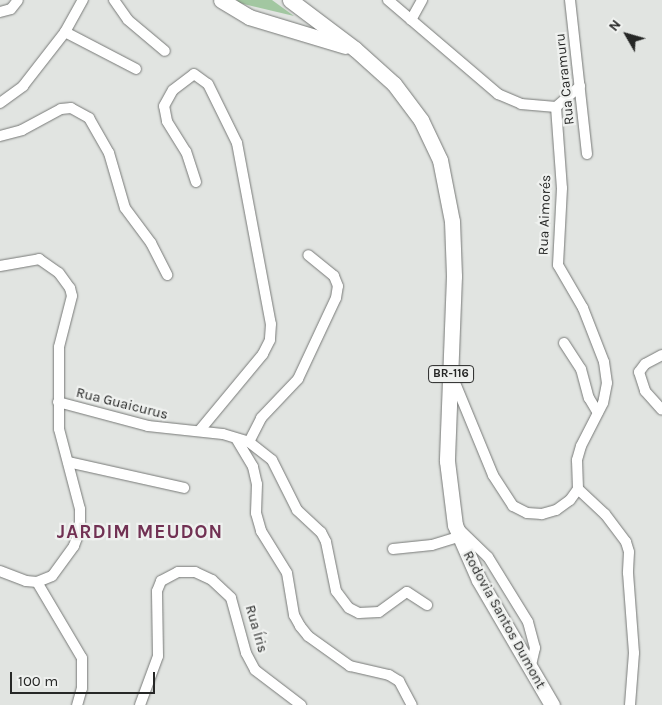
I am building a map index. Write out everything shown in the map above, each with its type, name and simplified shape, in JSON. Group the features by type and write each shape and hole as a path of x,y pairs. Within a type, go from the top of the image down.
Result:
{"highway":[{"path":"221,0 249,17 355,49"},
{"name":"Rodovia Santos Dumont","path":"290,0 355,49 409,102 440,160 452,220 454,276 446,461 457,531 478,580 552,705"},
{"path":"307,0 355,49"}],"street":[{"path":"0,12 11,9 18,0"},
{"path":"0,103 24,86 64,32 82,0"},
{"path":"114,0 128,20 166,52"},
{"path":"388,0 498,94 521,104 556,107 580,86"},
{"path":"411,20 422,0"},
{"name":"Rua Caramuru","path":"570,0 587,154"},
{"path":"64,32 136,69"},
{"path":"196,182 186,152 167,122 164,106 173,90 194,74 205,79 237,143 271,324 270,340 263,354 198,431"},
{"name":"Rua Aimorés","path":"556,107 562,188 558,265 584,308 604,362 607,383 598,413 577,460 578,489"},
{"path":"0,136 22,130 61,109 71,108 89,118 108,152 125,208 151,244 167,275"},
{"path":"308,254 334,276 338,286 336,298 298,379 261,418 249,442 272,460 297,510 321,532 326,542 336,591 349,608 370,614 379,612 407,592 427,604"},
{"name":"Rua Guaicurus","path":"0,266 39,259 59,272 70,288 72,296 59,347 58,402 59,429 80,509 80,530 65,562 52,576 37,582"},
{"path":"564,343 581,369 589,398 598,413"},
{"path":"662,355 645,364 640,372 645,391 662,410"},
{"path":"451,376 493,475 513,506 527,513 542,514 556,510 570,500 578,489 605,514 626,542 629,552 628,574 634,653 630,705"},
{"name":"Rua Guaicurus","path":"58,402 148,426 173,431 223,434 237,440 249,442"},
{"path":"237,440 253,467 257,484 256,513 260,531 287,573 294,615 300,626 308,636 350,666 389,675 405,688 412,705"},
{"path":"68,462 184,488"},
{"path":"393,549 432,545 457,531 488,557 528,622 535,648 530,670"},
{"path":"0,572 12,578 37,582 82,658 82,688 77,705"},
{"name":"Rua Íris","path":"140,705 158,656 157,591 168,575 178,572 195,572 212,580 231,598 246,653 255,670 301,705"}],"green space":[{"path":"238,0 272,0 294,16 235,2"}],"district":[{"name":"JARDIM MEUDON","path":"140,533"}]}
